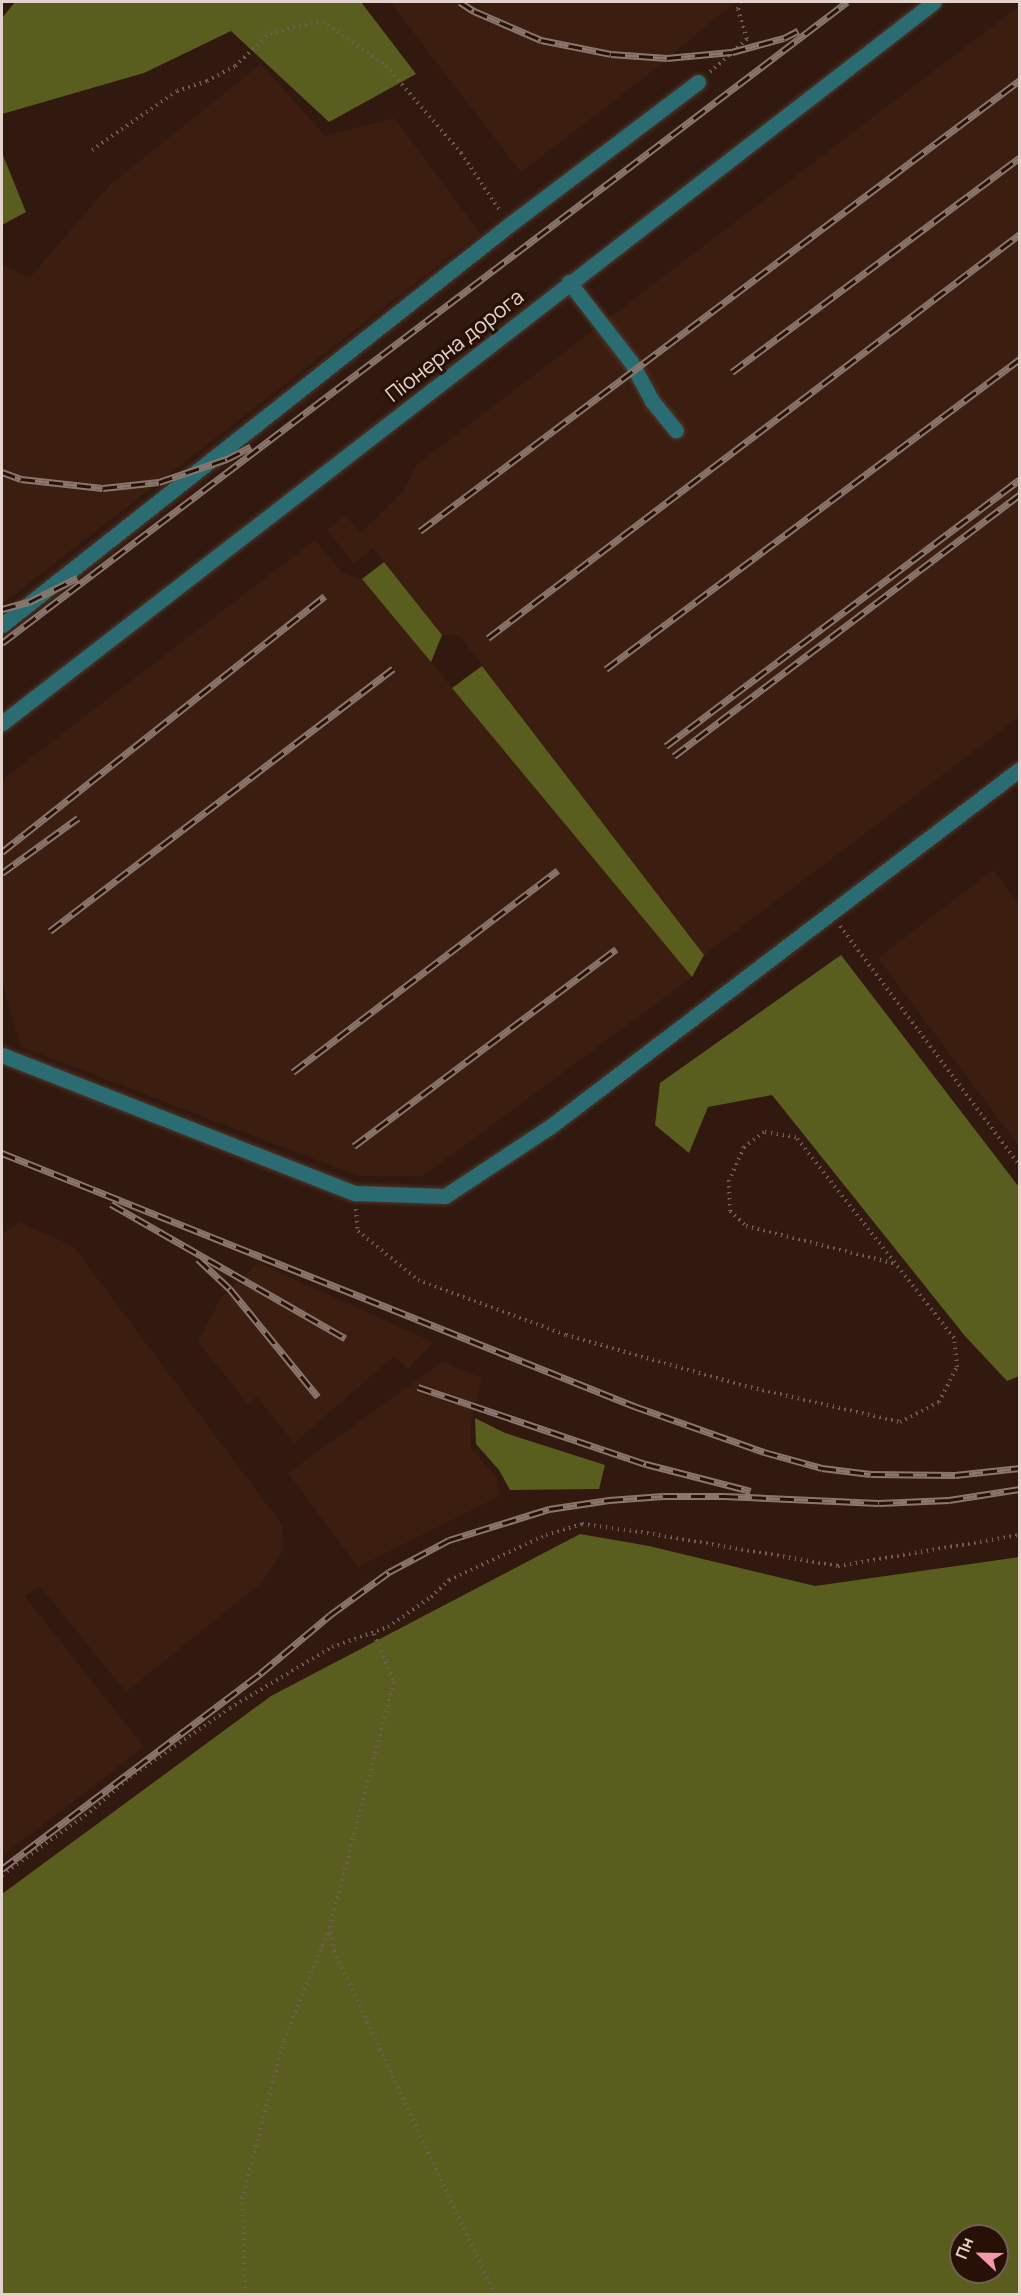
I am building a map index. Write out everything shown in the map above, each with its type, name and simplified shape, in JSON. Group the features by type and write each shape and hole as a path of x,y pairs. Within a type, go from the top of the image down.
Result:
{"street":[{"name":"Піонерна дорога","path":"2,723 569,282 934,2"},
{"path":"2,625 509,225 698,82"},
{"path":"569,282 630,362 652,401 676,431"},
{"path":"2,1055 355,1193 445,1196 551,1126 1020,770"}],"path":[{"path":"698,82 747,39 738,9 740,2"},
{"path":"92,150 177,91 207,81 235,66 270,33 323,21 386,66 461,153 509,225"},
{"path":"830,914 1020,1166"},
{"path":"355,1193 358,1231 418,1280 566,1335 745,1386 900,1422 939,1402 957,1367 954,1338 896,1264 796,1137 764,1132 744,1147 729,1180 730,1210 746,1226 896,1264"},
{"path":"2,1875 93,1809 130,1777 230,1708 332,1647 374,1634 399,1621 449,1580 546,1535 582,1524 838,1566 1020,1535"},
{"path":"245,2295 242,2199 284,2040 330,1926 394,1682 374,1634"},
{"path":"330,1926 334,1951 495,2295"}],"shaded area":[{"path":"390,2 731,2 733,4 635,85 521,172"},
{"path":"1019,6 1019,717 704,955 459,635 442,635 373,548 354,563 327,530 345,515 361,533 404,491 416,465"},
{"path":"261,64 325,136 394,118 480,233 2,604 2,265 30,277 111,184"},
{"path":"315,540 342,573 362,579 692,977 423,1176 359,1176 21,1047 2,982 2,780"},
{"path":"993,870 1019,904 1019,1146 878,958"},
{"path":"19,1222 73,1246 282,1525 283,1551 262,1582 126,1692 40,1586 25,1597 144,1747 2,1856 2,1234"},
{"path":"258,1263 433,1342 408,1369 394,1356 294,1443 257,1397 248,1404 198,1342 221,1298"},
{"path":"442,1362 482,1378 471,1422 471,1448 496,1477 500,1496 358,1567 288,1473"}],"green space":[{"path":"15,2 361,2 416,74 329,122 231,31 144,73 2,114 2,18"},
{"path":"2,153 26,212 2,225"},
{"path":"384,562 442,635 431,662 362,579"},
{"path":"482,666 704,955 692,977 452,688"},
{"path":"841,955 1019,1187 1019,1376 1007,1381 965,1336 772,1095 708,1107 689,1153 655,1125 660,1083"},
{"path":"475,1418 505,1433 605,1465 599,1489 510,1490 499,1470 476,1444"},
{"path":"580,1534 649,1546 815,1586 1019,1557 1019,2294 2,2294 2,1894 271,1696"}],"railway":[{"path":"460,2 474,11 541,40 611,54 667,58 732,52 784,38 798,31"},
{"path":"2,643 847,2"},
{"path":"420,531 1020,80"},
{"path":"732,372 1020,157"},
{"path":"488,638 1020,234"},
{"path":"606,669 1020,359"},
{"path":"2,472 21,479 103,488 159,482 227,459 251,447"},
{"path":"666,746 1020,479"},
{"path":"674,756 1020,494"},
{"path":"2,609 29,602 77,578"},
{"path":"2,852 325,596"},
{"path":"50,931 393,669"},
{"path":"2,873 78,818"},
{"path":"293,1072 558,870"},
{"path":"354,1146 616,949"},
{"path":"2,1153 634,1406 764,1452 822,1468 871,1474 955,1475 1020,1468"},
{"path":"111,1204 345,1338"},
{"path":"198,1259 230,1289 318,1397"},
{"path":"418,1387 646,1464 751,1491"},
{"path":"2,1869 261,1673 330,1615 389,1572 449,1540 549,1509 609,1500 663,1496 724,1496 879,1503 949,1500 1020,1489"}]}
